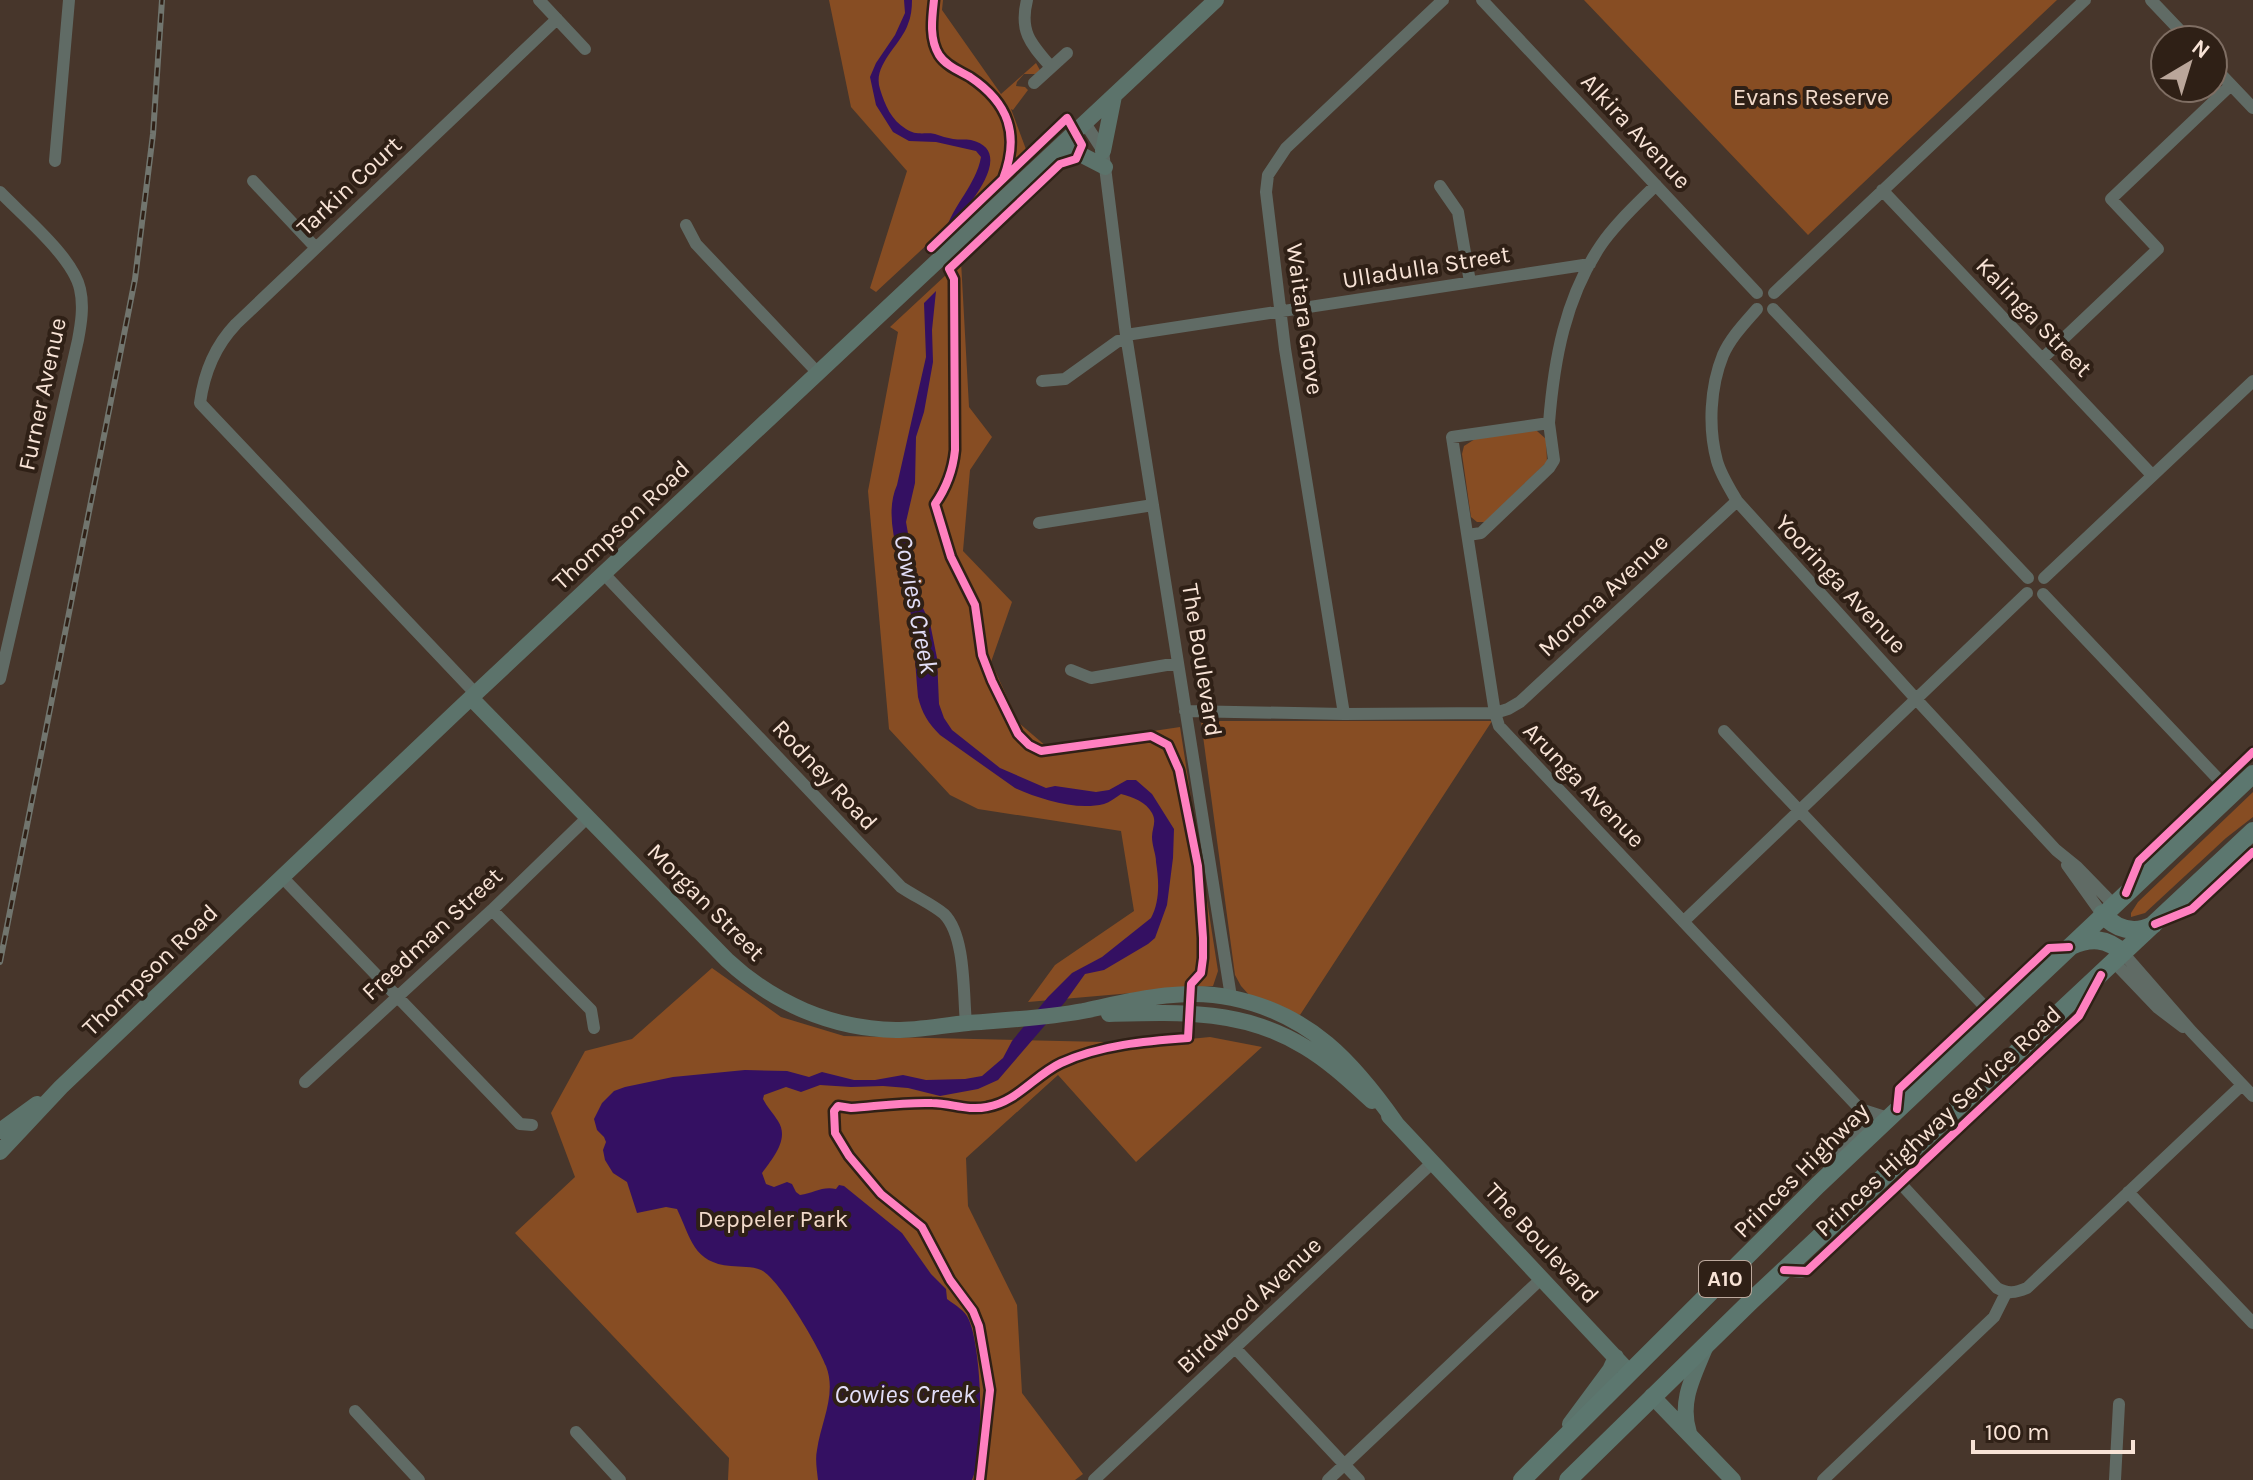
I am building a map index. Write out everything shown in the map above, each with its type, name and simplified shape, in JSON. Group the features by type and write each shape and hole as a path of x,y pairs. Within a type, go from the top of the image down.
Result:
{"highway":[{"name":"Princes Highway","path":"1630,1373 1892,1113 2069,947 2113,916 2253,774"},
{"name":"A10","path":"1568,1480 1709,1341 2253,831"},
{"path":"2113,916 2135,931 2155,924"},
{"path":"2069,947 2089,940 2113,916"},
{"path":"2113,916 2116,940 2113,963"},
{"name":"A10","path":"1522,1480 1630,1373"},
{"name":"The Boulevard","path":"1630,1373 1652,1396"}],"main road":[{"name":"Thompson Road","path":"0,1152 61,1087 473,696 1216,0"},
{"path":"1058,149 1104,159 1114,96"},
{"name":"Morgan Street","path":"473,696 737,970 788,1004 834,1022 865,1028 906,1030 1060,1015 1163,996 1231,997"},
{"path":"1231,997 1231,1017"},
{"name":"The Boulevard","path":"1231,997 1293,1020 1317,1035 1359,1072 1396,1123"},
{"name":"Morgan Street","path":"1060,1015 1184,1012 1231,1017"},
{"name":"The Boulevard","path":"1231,1017 1267,1028 1307,1048 1396,1123 1630,1373"},
{"name":"Thompson Road","path":"0,1131 61,1087"},
{"path":"1690,1434 1686,1418 1687,1391 1709,1341"},
{"path":"1550,1453 1610,1370 1616,1357"},
{"path":"1652,1396 1733,1480"}],"street":[{"path":"55,161 69,0"},
{"path":"539,0 585,49"},
{"path":"1027,0 1023,17 1026,34 1051,67"},
{"name":"Waitara Grove","path":"1344,714 1281,311 1266,192 1268,175 1286,148 1443,0"},
{"name":"Alkira Avenue","path":"1482,0 1757,293"},
{"path":"1774,293 2085,0"},
{"path":"2151,0 2174,24"},
{"name":"Tarkin Court","path":"200,403 204,381 221,342 236,324 557,19"},
{"path":"1034,83 1067,53"},
{"path":"2043,358 2158,249 2111,199 2231,85 2253,108"},
{"name":"The Boulevard","path":"1085,123 1104,159 1127,338 1231,997"},
{"path":"253,181 316,248"},
{"path":"1468,535 1481,533 1554,460 1549,423 1552,380 1561,333 1577,285 1610,234 1656,185"},
{"path":"1440,186 1458,212 1470,282"},
{"name":"Kalinga Street","path":"1882,190 2152,475"},
{"name":"Furner Avenue","path":"0,192 68,263 80,286 82,307 78,340 0,679"},
{"path":"686,225 696,244 818,373"},
{"name":"Ulladulla Street","path":"1127,338 1590,264"},
{"path":"1773,309 1763,312 1757,309 1754,299 1757,293 1767,290 1774,293"},
{"path":"1773,309 1776,300 1774,293"},
{"name":"Yooringa Avenue","path":"1757,309 1740,328 1724,355 1712,410 1712,437 1718,464 1737,501 2056,850 2077,867 2113,916"},
{"path":"1773,309 2028,578"},
{"path":"1042,381 1065,379 1118,341 1127,338"},
{"path":"2044,578 2253,381"},
{"name":"Morgan Street","path":"200,403 473,696"},
{"path":"1495,713 1450,436 1549,423"},
{"name":"Morona Avenue","path":"1495,713 1520,702 1737,501"},
{"path":"1039,523 1153,505"},
{"name":"Rodney Road","path":"604,574 901,887 943,914 954,928 959,949 966,1023"},
{"path":"2037,575 2044,578 2047,587 2043,594 2036,597 2027,593 2025,585 2028,578 2037,575"},
{"path":"1684,921 2027,593"},
{"path":"2043,594 2221,782"},
{"path":"1071,670 1091,678 1178,663"},
{"name":"Arunga Avenue","path":"1185,711 1495,713 1501,730 1860,1109 1892,1113"},
{"path":"1724,731 1986,1008"},
{"path":"2113,916 2139,861 2253,752"},
{"name":"Freedman Street","path":"305,1082 588,817"},
{"path":"2155,924 2192,909 2253,852"},
{"path":"282,877 520,1124 532,1125"},
{"path":"492,910 591,1010 594,1028"},
{"name":"Princes Highway Service Road","path":"1892,1113 1899,1089 2049,948 2069,947"},
{"path":"2113,963 2192,1032 2253,1096"},
{"name":"Princes Highway Service Road","path":"1784,1270 1807,1271 1901,1184 2079,1016 2113,963"},
{"path":"1901,1184 1997,1288 2006,1293 2015,1293 2027,1288 2242,1085"},
{"path":"1827,1176 1835,1154 1863,1127 1860,1109"},
{"name":"Birdwood Avenue","path":"1094,1480 1433,1162"},
{"path":"2128,1192 2253,1323"},
{"path":"1328,1480 1542,1278"},
{"path":"1823,1480 1994,1317 2006,1293"},
{"path":"1235,1348 1359,1480"},
{"path":"2115,1480 2119,1404"},
{"path":"355,1411 419,1480"},
{"path":"576,1432 612,1477"}],"green space":[{"path":"829,0 943,0 942,10 1001,94 1036,63 1041,72 1024,74 1017,82 1016,86 1028,90 1011,109 1027,152 876,292 870,288 907,171 851,107"},
{"name":"Evans Reserve","path":"1584,0 2057,0 1808,235"},
{"path":"961,261 969,407 992,437 970,470 963,551 1012,602 991,662 1019,723 1047,747 1180,727 1218,971 1213,986 1028,1002 1055,965 1134,911 1121,831 978,809 950,795 889,729 868,491 898,332 890,327"},
{"path":"1537,431 1546,439 1547,462 1485,522 1477,522 1471,517 1462,454 1464,446 1475,439"},
{"path":"1201,721 1492,721 1300,1015 1251,997 1235,975"},
{"path":"2253,792 2253,817 2145,913 2131,917 2138,902"},
{"name":"Deppeler Park","path":"712,968 781,1017 844,1036 1149,1043 1210,1037 1262,1047 1136,1162 1058,1075 966,1158 968,1206 1017,1305 1022,1393 1083,1474 1075,1480 728,1480 729,1458 515,1233 575,1177 551,1113 585,1051 632,1039"}],"water":[{"path":"904,0 912,0 909,21 880,72 882,95 889,112 910,131 971,140 985,147 990,157 989,170 973,199 945,232 981,157 976,151 936,142 909,141 893,132 876,105 870,77 905,13"},
{"name":"Cowies Creek","path":"936,291 933,362 916,437 915,483 906,522 920,602 930,623 937,658 939,704 944,718 952,730 1000,768 1046,788 1055,786 1096,792 1109,790 1127,780 1136,780 1152,794 1174,829 1173,858 1167,905 1155,938 1104,970 1085,974 998,1080 978,1089 940,1096 908,1088 820,1085 801,1092 786,1087 764,1095 763,1099 778,1121 782,1135 778,1148 762,1173 766,1184 774,1187 787,1182 800,1195 844,1186 902,1233 931,1274 946,1289 947,1299 967,1317 977,1354 980,1425 972,1480 818,1480 816,1454 830,1387 826,1366 807,1329 777,1285 761,1270 718,1264 701,1254 690,1239 677,1209 666,1207 637,1213 627,1182 613,1173 605,1160 603,1150 606,1142 597,1130 594,1119 602,1103 614,1091 625,1087 673,1077 745,1070 787,1071 809,1077 822,1072 854,1080 903,1075 926,1080 982,1076 1003,1058 1012,1041 1072,973 1102,957 1151,918 1157,898 1158,876 1152,837 1154,819 1146,806 1121,794 1104,804 1070,805 1015,788 940,735 921,708 910,608 892,526 892,512 926,357 924,303"}],"railway":[{"path":"0,962 135,279 153,134 162,0"}],"cycle path":[{"path":"931,248 1003,179 1010,148 1008,121 994,98 939,55 932,35 934,0"},
{"path":"980,1480 990,1390 979,1326 922,1227 881,1194 849,1156 835,1133 834,1111 838,1106 851,1108 912,1103 987,1107 1008,1100 1052,1068 1076,1057 1123,1045 1188,1038 1191,984 1201,973 1203,958 1198,866 1179,770 1168,745 1151,736 1041,751 1018,734 982,655 975,605 951,557 935,504 949,478 955,450 954,279 949,269 1060,164 1076,159 1082,145 1067,118 1003,179"},
{"path":"2126,893 2139,861 2253,752"},
{"path":"2155,924 2192,909 2253,852"},
{"path":"1897,1109 1899,1089 2049,948 2069,947"},
{"path":"1784,1270 1807,1271 2079,1016 2101,975"}]}
